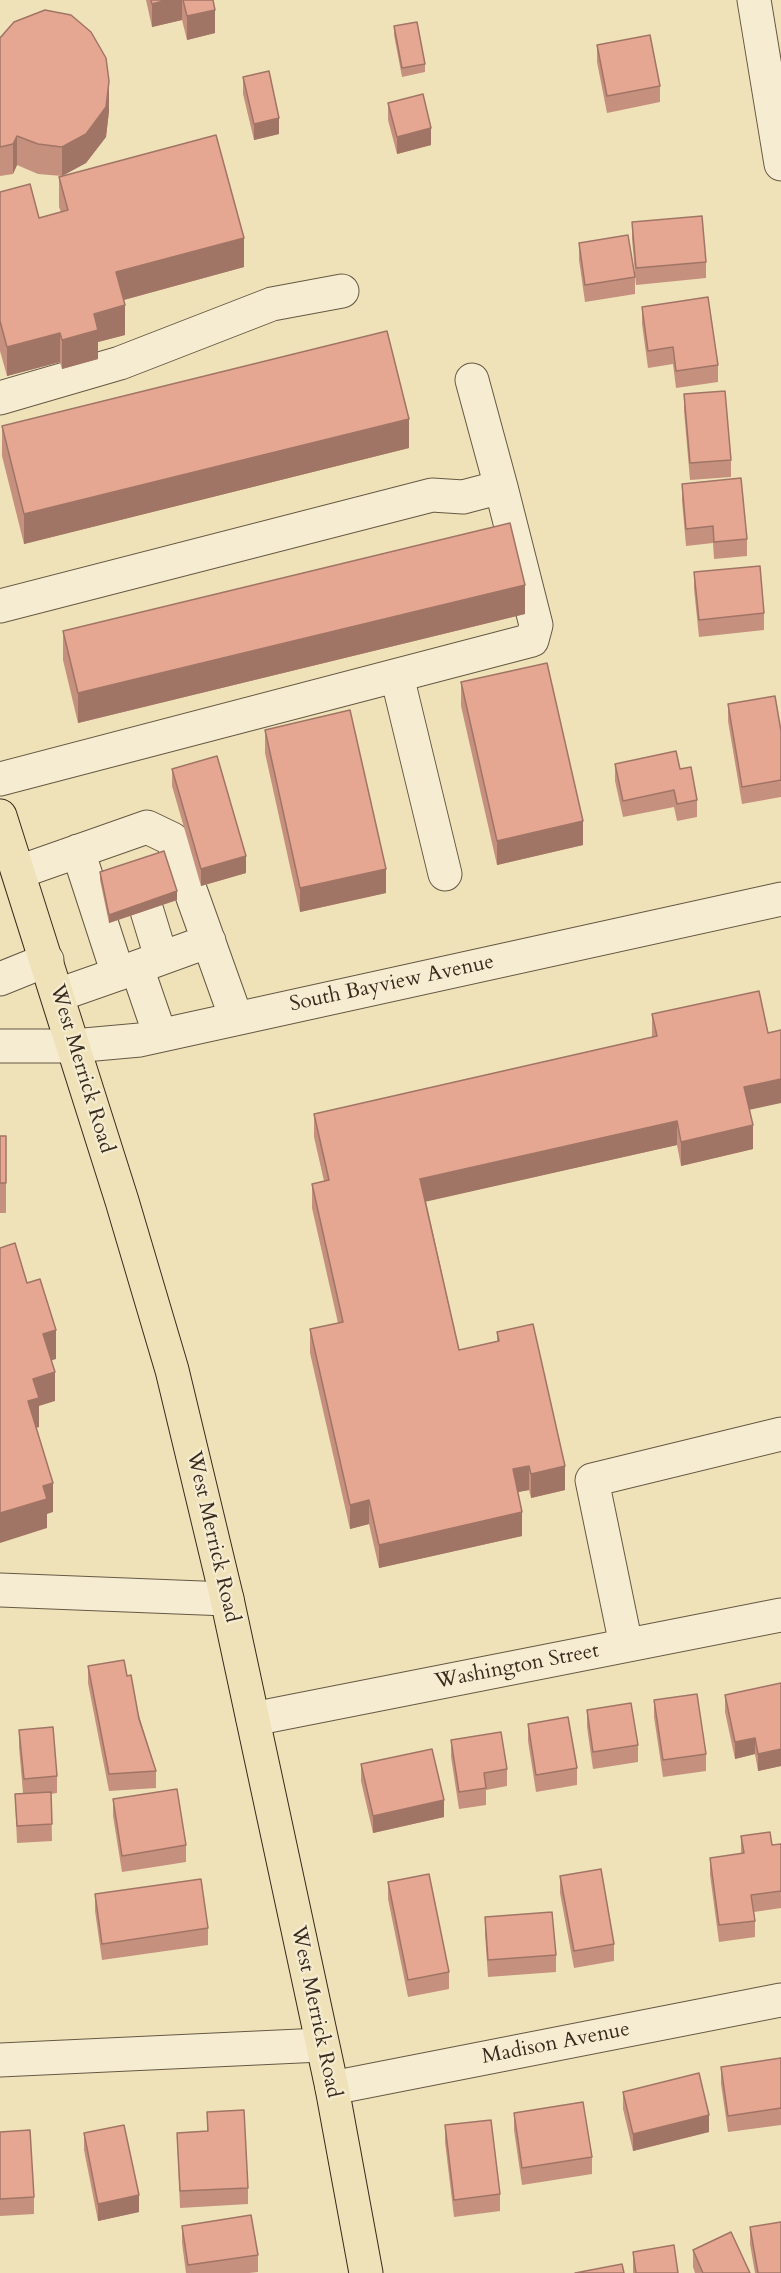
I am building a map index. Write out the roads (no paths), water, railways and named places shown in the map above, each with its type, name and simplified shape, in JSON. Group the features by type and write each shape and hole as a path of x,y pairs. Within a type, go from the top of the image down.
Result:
{"main road":[{"name":"West Merrick Road","path":"3,833 19,872 47,960 172,1370 227,1599 253,1719 332,2088 366,2273"}],"street":[{"path":"754,0 781,164"},
{"path":"0,398 120,363 272,304 342,291"},
{"path":"0,779 532,640 536,625 472,380"},
{"path":"0,606 432,495 463,497 501,486"},
{"path":"397,676 445,874"},
{"path":"19,872 78,851 126,848 147,826 172,839 236,1018"},
{"path":"78,851 139,966 160,1035"},
{"name":"South Bayview Avenue","path":"0,1046 73,1046 140,1040 781,899"},
{"path":"139,966 147,910"},
{"path":"58,995 209,941"},
{"path":"0,979 47,960"},
{"path":"626,1645 592,1480 781,1434"},
{"path":"0,1590 227,1599"},
{"name":"Washington Street","path":"253,1719 781,1615"},
{"name":"Madison Avenue","path":"332,2088 781,2000"},
{"path":"0,2060 321,2045"}]}
